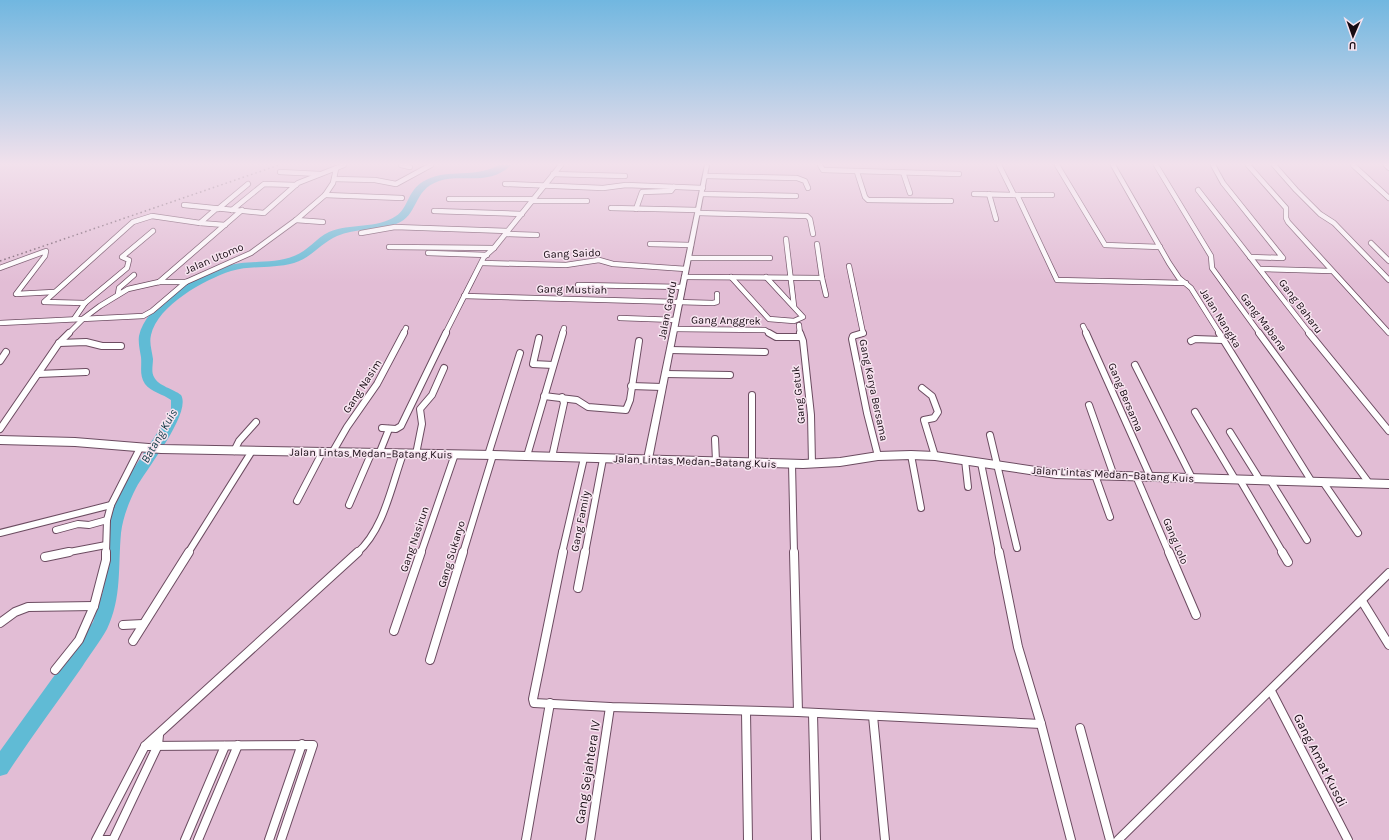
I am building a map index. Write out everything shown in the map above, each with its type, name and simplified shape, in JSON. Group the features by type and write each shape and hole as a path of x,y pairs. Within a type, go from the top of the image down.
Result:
{"highway":[{"name":"Jalan Lintas Medan–Batang Kuis","path":"0,440 75,442 161,449 375,454 455,454 792,464 840,462 878,456 911,455 935,456 1049,473 1389,484"}],"street":[{"path":"200,223 223,204"},
{"path":"232,210 239,204"},
{"path":"184,205 265,213 275,204"},
{"name":"Jalan Utomo","path":"0,429 59,344 84,318 118,294 136,286 159,282 186,282 251,253 296,220 314,204"},
{"path":"349,505 375,454 385,429 396,429 401,426 423,377 482,263 530,204"},
{"path":"636,209 638,204"},
{"name":"Jalan Gardu","path":"648,459 700,204"},
{"path":"992,204 996,219"},
{"path":"1020,204 1057,280 1186,283"},
{"path":"1080,204 1105,245 1160,247"},
{"name":"Jalan Nangka","path":"1135,204 1176,274 1191,288 1312,482"},
{"name":"Gang Mabana","path":"1179,204 1212,258 1212,268 1369,483"},
{"name":"Gang Baharu","path":"1209,204 1261,269 1287,307 1389,431"},
{"path":"1240,204 1283,258 1250,257"},
{"path":"1283,204 1286,208 1286,218 1288,222 1389,334"},
{"path":"1310,204 1320,214 1334,223 1389,280"},
{"path":"610,208 807,216 810,219 813,234"},
{"path":"159,282 242,210"},
{"path":"434,211 522,214"},
{"path":"85,304 44,303 54,292 134,222 152,216 225,225"},
{"path":"296,220 323,222"},
{"path":"361,233 398,227 507,232 537,235"},
{"path":"74,318 85,304 124,271 129,261 122,257 153,231"},
{"path":"786,239 792,278 794,306"},
{"path":"1371,243 1389,261"},
{"path":"650,244 691,245"},
{"path":"817,244 826,295"},
{"path":"389,247 494,248"},
{"path":"0,268 46,251 46,254 16,294 54,292"},
{"path":"428,253 487,255"},
{"path":"689,258 770,258"},
{"name":"Gang Saido","path":"482,263 566,265 599,260 613,264 686,269"},
{"name":"Gang Karya Bersama","path":"849,266 863,333 853,336 852,338 867,413 878,456"},
{"path":"1261,269 1331,270"},
{"path":"118,294 119,288 134,275"},
{"path":"684,277 822,278"},
{"path":"731,278 769,319 791,321 801,319 803,316 766,277"},
{"path":"0,323 74,318 143,316 152,311 186,282"},
{"path":"578,284 683,287"},
{"name":"Gang Mustiah","path":"464,296 716,303 717,294"},
{"path":"620,318 676,320"},
{"name":"Gang Getuk","path":"799,325 800,338 803,341 809,399 812,464"},
{"name":"Gang Bersama","path":"1082,326 1102,364 1150,476"},
{"name":"Gang Nasim","path":"297,501 327,453 377,384 406,328"},
{"path":"527,456 564,328"},
{"name":"Gang Anggrek","path":"674,329 765,330 770,331 776,337 800,338"},
{"path":"538,338 533,364 553,365"},
{"path":"1191,341 1198,338 1223,340"},
{"path":"544,396 562,397 580,401 588,407 625,410 628,407 640,341"},
{"path":"59,344 86,342 102,346 121,346"},
{"path":"670,350 765,352"},
{"path":"0,361 6,352"},
{"name":"Gang Sukaryo","path":"430,660 520,353"},
{"path":"1135,365 1192,478"},
{"path":"416,454 422,424 420,409 432,395 444,368"},
{"path":"38,374 86,372"},
{"path":"665,374 730,375"},
{"path":"631,386 662,387"},
{"path":"922,388 932,396 938,412 934,418 924,420 930,444 935,456"},
{"path":"752,395 752,462"},
{"path":"552,457 564,403 562,397"},
{"path":"1089,405 1114,476"},
{"path":"1195,412 1238,479 1288,562"},
{"path":"234,451 239,441 256,422"},
{"path":"1230,432 1307,540"},
{"path":"990,435 1017,548"},
{"path":"715,439 716,461"},
{"path":"55,670 79,640 94,606 106,560 107,520 111,505 144,448"},
{"path":"133,641 142,624 252,451"},
{"path":"159,735 158,745 113,840 96,840 145,746 159,735 184,710 366,545 378,525 403,454"},
{"name":"Gang Nasirun","path":"394,631 455,454"},
{"path":"911,455 921,508"},
{"path":"584,458 553,595 533,699 534,703 746,712 798,712 813,714 1041,724"},
{"name":"Gang Family","path":"578,588 603,458"},
{"path":"964,460 968,487"},
{"path":"981,463 1018,647 1041,724 1071,840"},
{"path":"792,464 798,712"},
{"path":"1095,475 1110,517"},
{"name":"Gang Lolo","path":"1136,476 1196,615"},
{"path":"1324,482 1358,533"},
{"path":"0,533 85,513 111,505"},
{"path":"56,530 78,524 89,525 107,520"},
{"path":"45,557 106,544"},
{"path":"1118,840 1388,577"},
{"path":"1362,601 1389,645"},
{"path":"0,623 15,612 28,607 94,606"},
{"path":"123,625 142,624"},
{"name":"Gang Amat Kusdi","path":"1271,692 1348,840"},
{"path":"526,840 550,703"},
{"name":"Gang Sejahtera IV","path":"590,840 610,707"},
{"path":"746,712 748,840"},
{"path":"813,714 816,840"},
{"path":"873,716 885,840"},
{"path":"1080,728 1110,840"},
{"path":"145,746 302,744 313,746 282,837 270,838 302,744"},
{"path":"225,746 185,839 199,839 238,745"}],"waterway":[{"name":"Batang Kuis","path":"0,767 100,625 111,591 114,532 119,509 131,484 173,419 177,409 177,398 154,385 148,378 145,336 151,321 171,300 185,290 213,275 239,266 276,263 298,258 332,234 345,230 394,222 404,215 410,204"}],"railway":[{"path":"0,261 165,204"}]}
